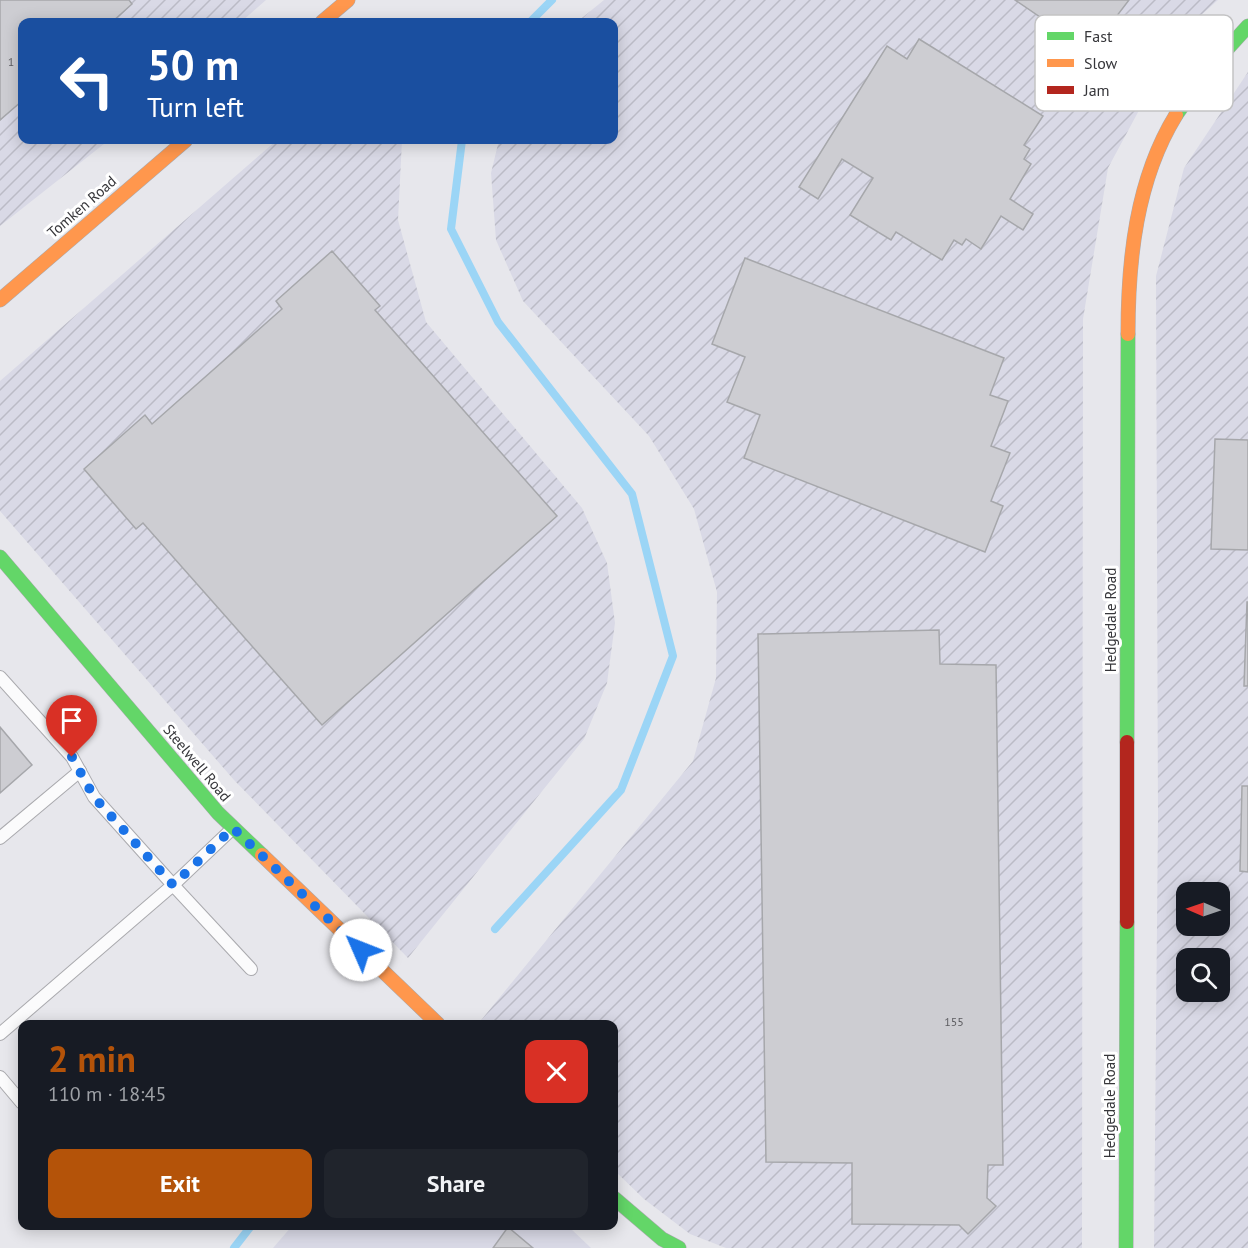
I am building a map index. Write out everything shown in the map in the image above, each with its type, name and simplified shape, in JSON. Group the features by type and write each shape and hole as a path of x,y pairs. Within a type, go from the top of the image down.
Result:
{"street":[{"path":"327,18 348,0"},
{"name":"Hedgedale Road","path":"1233,41 1248,26"},
{"name":"Hedgedale Road","path":"1126,1248 1128,283 1136,226 1154,165 1172,120 1178,111"},
{"name":"Tomken Road","path":"0,300 181,144"},
{"name":"Steelwell Road","path":"0,557 218,813 434,1020"},
{"path":"618,1201 663,1239 679,1248"}],"lane":[{"path":"0,677 72,757 94,797 251,969"},
{"path":"0,838 80,771"},
{"path":"0,1034 173,885 233,828"},
{"path":"0,1077 18,1098"}],"shaded area":[{"path":"0,0 266,0 246,18 18,18 18,144 104,144 0,226"},
{"path":"604,0 1218,0 1201,15 1035,15 1035,111 1139,111 1108,168 1083,319 1082,1248 726,1248 690,1234 644,1199 618,1174 618,1020 481,1020 693,761 716,678 717,592 694,509 649,436 523,301 496,240 491,173 498,144 618,144 618,18 582,18"},
{"path":"1248,72 1248,1248 1154,1248 1158,818 1156,276 1184,168 1222,111 1233,111 1233,94"},
{"path":"272,144 402,144 398,220 426,322 582,508 607,563 615,623 607,683 584,739 408,958 234,780 0,511 0,381"},
{"path":"289,1230 572,1230 591,1248 273,1248"}],"building":[{"path":"0,0 129,0 132,4 116,18 18,18 18,104 0,120"},
{"path":"1015,0 1129,0 1118,15 1037,15"},
{"path":"919,39 1043,116 1024,145 1030,149 1024,159 1031,164 1010,199 1033,214 1023,230 1001,216 981,249 966,239 962,245 954,240 942,260 896,232 891,240 850,215 873,178 842,159 818,199 799,187 887,46 907,59"},
{"path":"332,251 380,306 375,310 557,516 322,725 143,523 136,529 84,469 145,415 152,424 282,309 276,301"},
{"path":"745,258 1004,358 990,395 1008,401 991,446 1010,453 991,501 1003,506 985,552 744,458 760,415 727,402 745,357 712,344"},
{"path":"1215,439 1248,440 1248,550 1211,549"},
{"path":"1247,602 1248,686 1244,686"},
{"path":"939,630 940,664 996,665 1003,1165 988,1165 987,1198 996,1206 968,1234 959,1225 852,1224 852,1163 766,1162 758,634"},
{"path":"0,727 32,765 0,793"},
{"path":"1242,786 1248,786 1248,872 1240,871"},
{"path":"506,1230 512,1230 533,1248 493,1248"}],"waterway":[{"path":"534,18 552,0"},
{"path":"462,144 451,229 498,322 632,494 673,656 621,790 495,929"},
{"path":"234,1248 248,1230"}],"traffic: fast":[{"path":"1233,42 1248,26"},
{"path":"1176,115 1179,111"},
{"path":"1127,742 1128,334"},
{"path":"0,557 218,813 262,855"},
{"path":"1126,1248 1127,922"},
{"path":"618,1201 662,1239 679,1248"}],"traffic: slow":[{"path":"327,18 348,0"},
{"path":"1128,334 1133,249 1143,193 1162,140 1176,115"},
{"path":"0,300 181,144"},
{"path":"262,855 434,1020"}],"traffic: jam":[{"path":"1127,742 1127,922"}],"route":[{"path":"72,757 94,797 173,885 233,828 361,950"}]}
